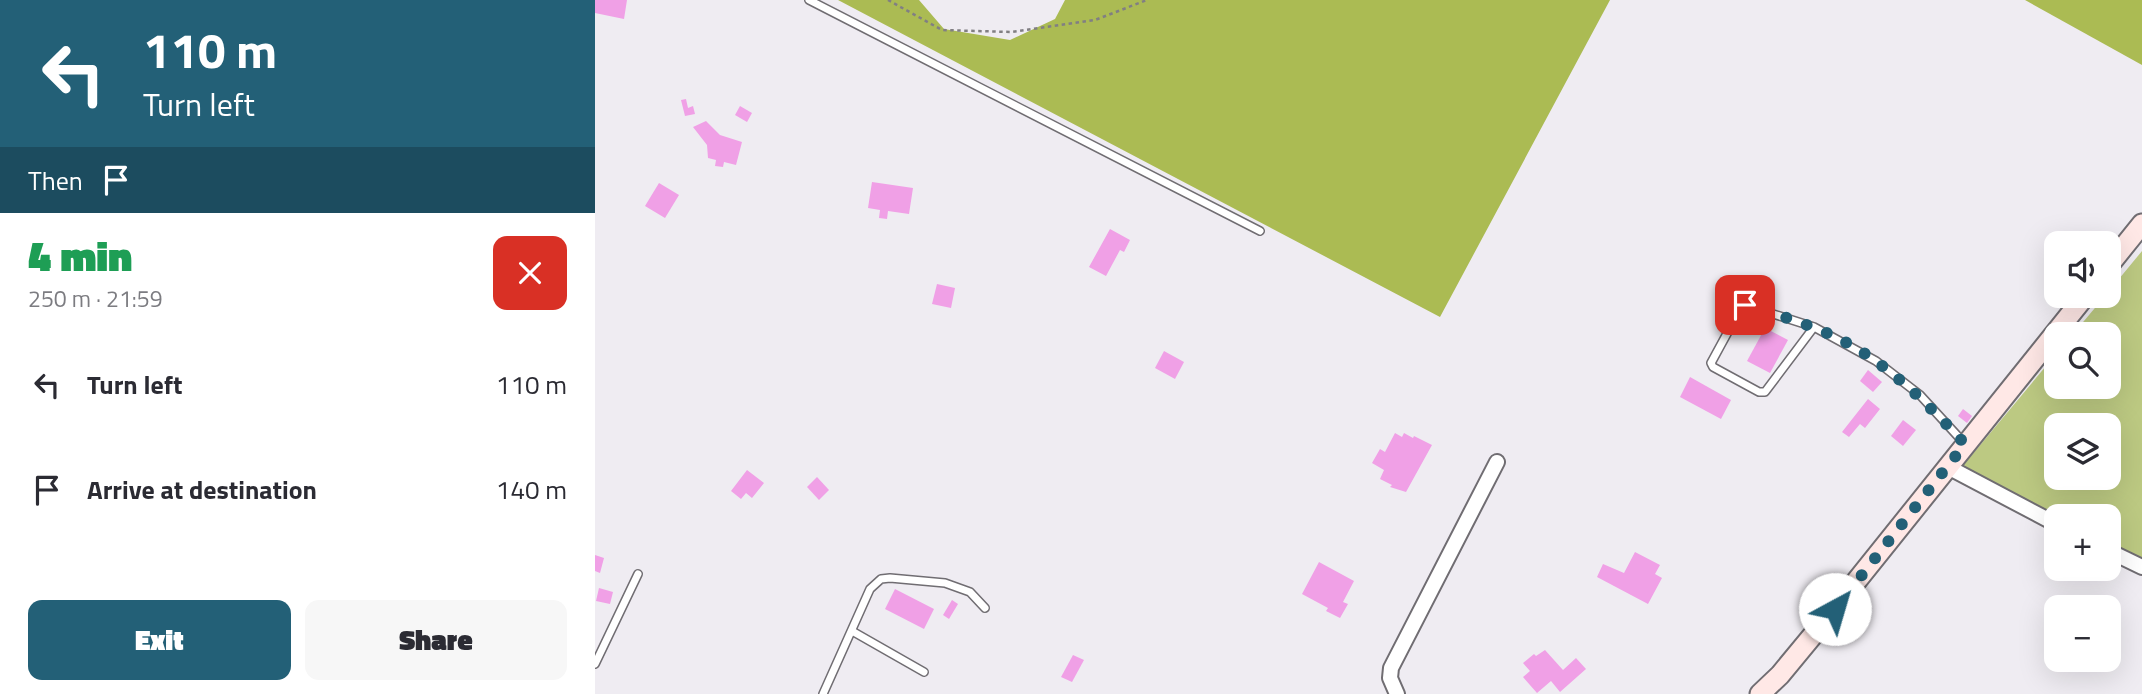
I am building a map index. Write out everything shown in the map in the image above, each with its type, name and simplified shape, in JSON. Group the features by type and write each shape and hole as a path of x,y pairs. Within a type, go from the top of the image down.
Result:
{"main road":[{"path":"2121,250 2142,224"},
{"path":"1760,694 1801,651 2075,308"}],"street":[{"path":"1397,694 1390,678 1391,668 1497,463"},
{"path":"1948,467 2044,518"},
{"path":"2121,557 2142,567"}],"lane":[{"path":"809,0 1260,231"},
{"path":"1814,327 1765,392 1759,392 1710,363 1745,305 1814,327 1876,361 1920,395 1965,444"},
{"path":"595,664 638,574"},
{"path":"823,694 870,589 881,579 900,578 957,585 969,592 985,608"},
{"path":"852,631 924,672"}],"path":[{"path":"888,0 943,30 1011,32 1095,20 1147,0"}],"green space":[{"path":"838,0 919,0 944,29 1010,40 1055,19 1065,0 1610,0 1440,317"},
{"path":"2025,0 2142,0 2142,65"},
{"path":"2142,251 2142,562 2121,551 2121,504 2044,504 2044,510 1961,468 2044,368 2044,399 2121,399 2121,322 2083,322 2095,308 2121,308 2121,276"}],"building":[{"path":"595,0 627,0 624,19 595,13"},
{"path":"686,99 688,108 693,106 695,114 685,116 681,100"},
{"path":"740,106 752,113 747,122 735,115"},
{"path":"706,121 720,135 742,142 736,165 724,162 723,167 715,166 716,160 708,158 707,145 693,127"},
{"path":"872,182 913,188 909,214 888,211 887,219 879,218 880,210 868,208"},
{"path":"659,183 679,195 665,218 645,206"},
{"path":"1110,229 1130,240 1124,252 1120,250 1106,276 1089,267"},
{"path":"937,284 955,288 951,308 932,304"},
{"path":"1765,328 1788,340 1770,373 1747,361"},
{"path":"1164,351 1184,362 1175,379 1155,368"},
{"path":"1868,370 1882,382 1873,392 1860,381"},
{"path":"1690,377 1731,400 1721,419 1680,397"},
{"path":"1868,399 1880,409 1865,428 1860,424 1849,437 1842,432"},
{"path":"1963,409 1972,416 1967,423 1958,416"},
{"path":"1903,420 1916,430 1903,446 1891,436"},
{"path":"1395,433 1402,437 1404,433 1413,438 1414,436 1432,445 1406,492 1390,487 1392,485 1380,479 1384,470 1372,463 1380,449 1385,452"},
{"path":"747,470 764,483 752,498 746,493 741,499 731,491"},
{"path":"817,477 829,490 819,500 807,487"},
{"path":"1635,552 1660,565 1655,574 1662,578 1648,604 1597,577 1603,564 1624,573"},
{"path":"595,555 604,558 600,573 595,571"},
{"path":"1319,562 1354,581 1343,602 1348,604 1340,618 1302,594"},
{"path":"599,588 613,592 610,604 596,601"},
{"path":"895,589 934,609 924,629 885,609"},
{"path":"952,600 958,604 949,619 943,615"},
{"path":"1545,650 1563,670 1576,658 1586,669 1560,692 1551,681 1537,693 1523,677 1530,671 1523,663 1534,654 1536,656"},
{"path":"1073,655 1084,660 1072,682 1061,677"}],"route":[{"path":"1745,305 1814,327 1876,361 1920,395 1965,444 1835,609"}]}
